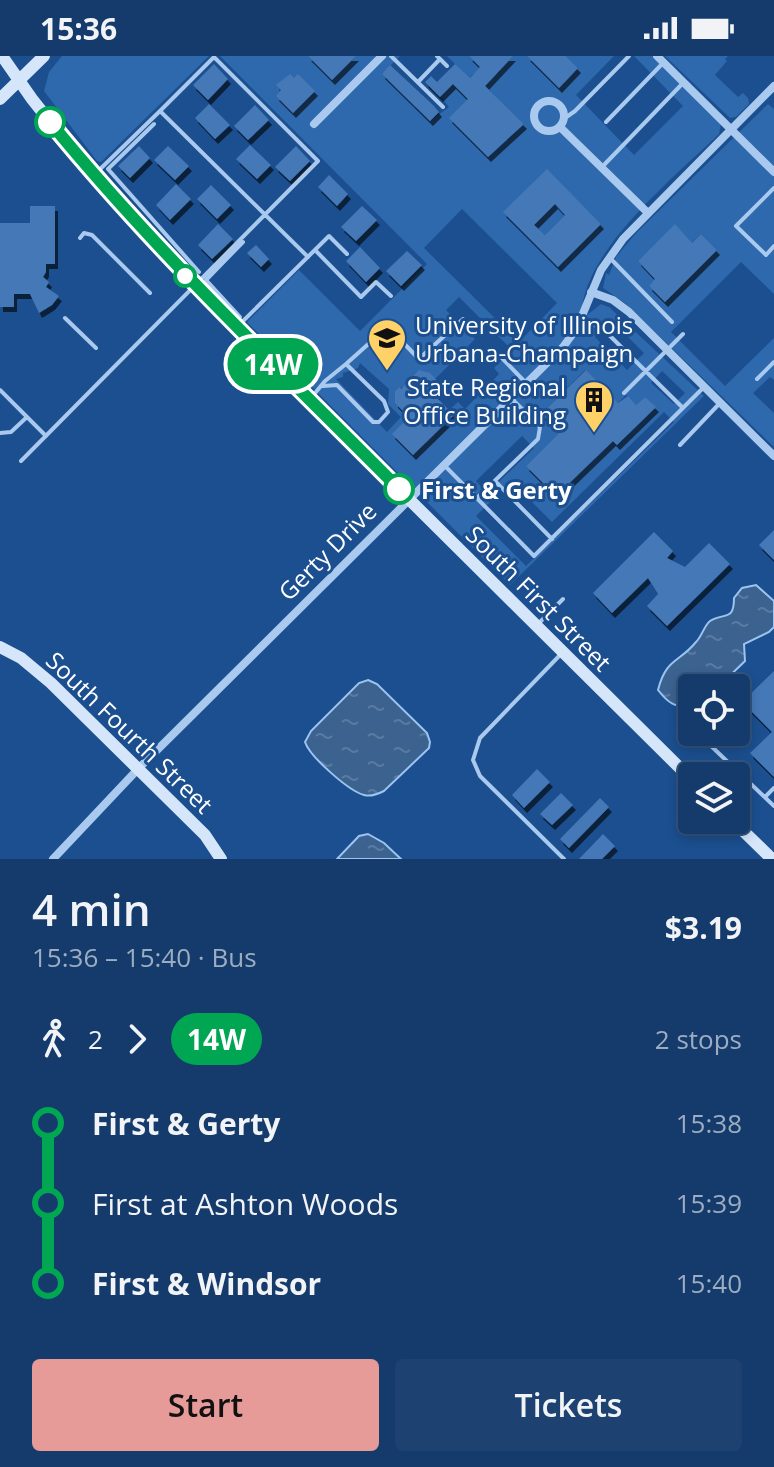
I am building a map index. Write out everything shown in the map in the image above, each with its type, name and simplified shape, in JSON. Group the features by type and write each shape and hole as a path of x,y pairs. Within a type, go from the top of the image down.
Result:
{"street":[{"name":"South First Street","path":"2,56 93,176 194,286 238,322 408,499 678,766"},
{"path":"0,99 44,56"},
{"path":"314,124 382,56"},
{"path":"660,59 774,172"},
{"name":"Gerty Drive","path":"53,859 138,769 563,347 581,319 608,257 647,212 774,86"},
{"path":"550,101 563,108 565,118 560,127 551,132 541,129 535,122 534,112 540,104 550,101"},
{"path":"560,127 647,212"},
{"path":"591,292 622,306 774,456"},
{"name":"South Fourth Street","path":"0,647 21,658 51,683 205,835 221,859"},
{"path":"746,834 772,859"}],"lane":[{"path":"391,56 443,107"},
{"path":"565,118 629,56"},
{"path":"21,461 318,161 214,57 93,176"},
{"path":"418,82 439,58 447,66"},
{"path":"606,122 660,59"},
{"path":"602,168 684,83"},
{"path":"160,111 308,257"},
{"path":"154,124 108,169 199,272"},
{"path":"774,188 736,226 766,255 774,246"},
{"path":"80,238 84,233 92,235 150,293"},
{"path":"243,242 206,280 238,322 329,236 347,254"},
{"path":"315,250 361,297 376,282 391,296"},
{"path":"608,257 672,322"},
{"path":"65,318 96,348"},
{"path":"310,399 384,330 393,332 416,356 421,357 463,319"},
{"path":"581,319 603,329 683,408"},
{"path":"624,393 683,334"},
{"path":"500,356 526,383"},
{"path":"757,379 774,362"},
{"path":"323,386 337,385 373,422 385,418 388,412 384,401 346,364"},
{"path":"443,464 534,556 704,387"},
{"path":"0,390 46,436"},
{"path":"477,498 538,439 540,427 510,398"},
{"path":"680,445 720,403"},
{"path":"0,433 11,432 27,417"},
{"path":"495,481 552,539"},
{"path":"537,626 563,599"},
{"path":"563,652 480,738 473,760 480,776 564,859"},
{"path":"711,746 774,806"},
{"path":"765,797 774,788"}],"shaded area":[{"path":"62,56 209,56 101,162 97,161 44,91 49,72"},
{"path":"220,56 308,56 332,80 356,56 400,56 382,74 430,121 449,107 441,97 464,73 447,56 469,56 485,72 473,74 459,90 508,140 524,124 483,84 513,56 527,56 559,88 578,68 566,56 614,56 576,95 634,155 683,106 634,56 652,56 721,124 719,134 656,194 612,243 595,269 585,294 582,319 601,304 609,307 704,396 510,585 247,322 299,270 360,331 427,264","holes":["547,170 601,224 558,267 504,213","462,209 557,303 519,342 424,248","459,297 512,350 494,368 499,374 465,409 458,402 449,410 454,416 413,455 409,417 395,403 395,391 435,379 475,339 446,310","611,320 644,353 627,370 595,337","360,363 389,389 388,404 401,417 387,432 336,379 343,377 343,373 358,368","585,370 618,403 626,395 636,405 645,397 655,407 618,445 608,435 606,448 556,496 526,466 560,432 542,413","662,371 685,393 674,404 651,383","664,412 674,422 526,566 476,516 511,481 552,522","522,436 534,448 487,493 476,481"]},
{"path":"665,56 728,56 715,75 738,97 743,93 749,104 736,117 730,118"},
{"path":"768,104 774,109 774,294 741,262 671,332 725,386 774,338 774,380 770,377 753,393 774,413 774,447 625,303 603,288 606,273 609,275 616,257 637,232","holes":["675,225 679,255 701,234 717,250 665,302 649,286 671,263 648,271 638,261"]},
{"path":"555,204 565,215 545,235 534,225"}],"water":[{"path":"756,585 774,601 774,627 744,644 745,661 732,674 678,674 678,705 669,701 658,690 665,672 690,649 710,621 730,613 734,598 742,588"},
{"path":"368,680 377,684 427,733 430,742 429,748 384,791 369,796 340,780 314,756 305,742 311,731 359,683"},
{"path":"368,834 384,843 401,859 337,859 359,836"}],"building":[{"path":"308,56 356,56 332,80"},
{"path":"469,56 513,56 485,86 524,124 488,157 449,118 468,99 453,84 440,97 425,82 431,76 437,82 455,64 470,78 480,67"},
{"path":"527,56 566,56 578,68 559,88"},
{"path":"214,64 228,79 208,100 193,85"},
{"path":"390,65 439,112 430,121 382,74"},
{"path":"290,74 294,78 298,74 315,91 293,113 276,96 281,90 276,85"},
{"path":"209,104 230,125 215,139 195,118"},
{"path":"255,105 269,120 248,140 234,126"},
{"path":"250,145 271,165 257,179 236,159"},
{"path":"139,146 150,158 130,178 118,166"},
{"path":"168,146 189,166 175,180 154,160"},
{"path":"296,146 310,161 290,181 275,167"},
{"path":"547,169 601,224 558,267 503,212","holes":["555,204 565,215 545,235 534,225"]},
{"path":"329,175 348,194 337,206 318,187"},
{"path":"176,184 191,199 170,220 156,205"},
{"path":"211,185 231,205 217,219 197,199"},
{"path":"30,206 55,206 55,264 46,264 43,277 49,282 46,287 59,296 39,313 30,294 14,294 14,307 0,307 0,223 30,223"},
{"path":"362,206 377,220 356,241 341,227"},
{"path":"218,224 233,239 212,259 198,245"},
{"path":"675,224 692,243 701,234 717,250 665,302 649,286 655,279 638,261"},
{"path":"256,245 269,259 261,267 247,253"},
{"path":"360,247 380,268 366,282 346,261"},
{"path":"407,251 422,265 401,286 386,271"},
{"path":"419,370 430,373 443,387 435,396 454,415 413,455 392,434 409,417 395,403 395,391 401,389"},
{"name":"State Regional Office Building","path":"586,370 618,403 628,396 636,405 645,397 656,407 617,445 613,441 556,496 526,466 560,432 541,414"},
{"path":"774,530 774,560 759,545"},
{"path":"654,532 673,551 667,558 685,567 709,543 730,564 667,626 647,606 658,594 648,578 612,613 593,593"},
{"path":"774,671 774,777 750,753 772,732 750,710 750,694"},
{"path":"537,769 550,782 524,808 512,795"},
{"path":"561,793 573,805 552,825 540,814"},
{"path":"600,798 609,807 569,848 560,839"},
{"path":"603,834 615,846 602,859 579,859"}],"bus line":[{"name":"14W","path":"50,122 93,176 194,286 399,489"}],"place":[{"name":"University of Illinois Urbana-Champaign","path":"387,372"},
{"name":"State Regional Office Building","path":"594,434"},
{"name":"First & Gerty","path":"399,489"}]}
